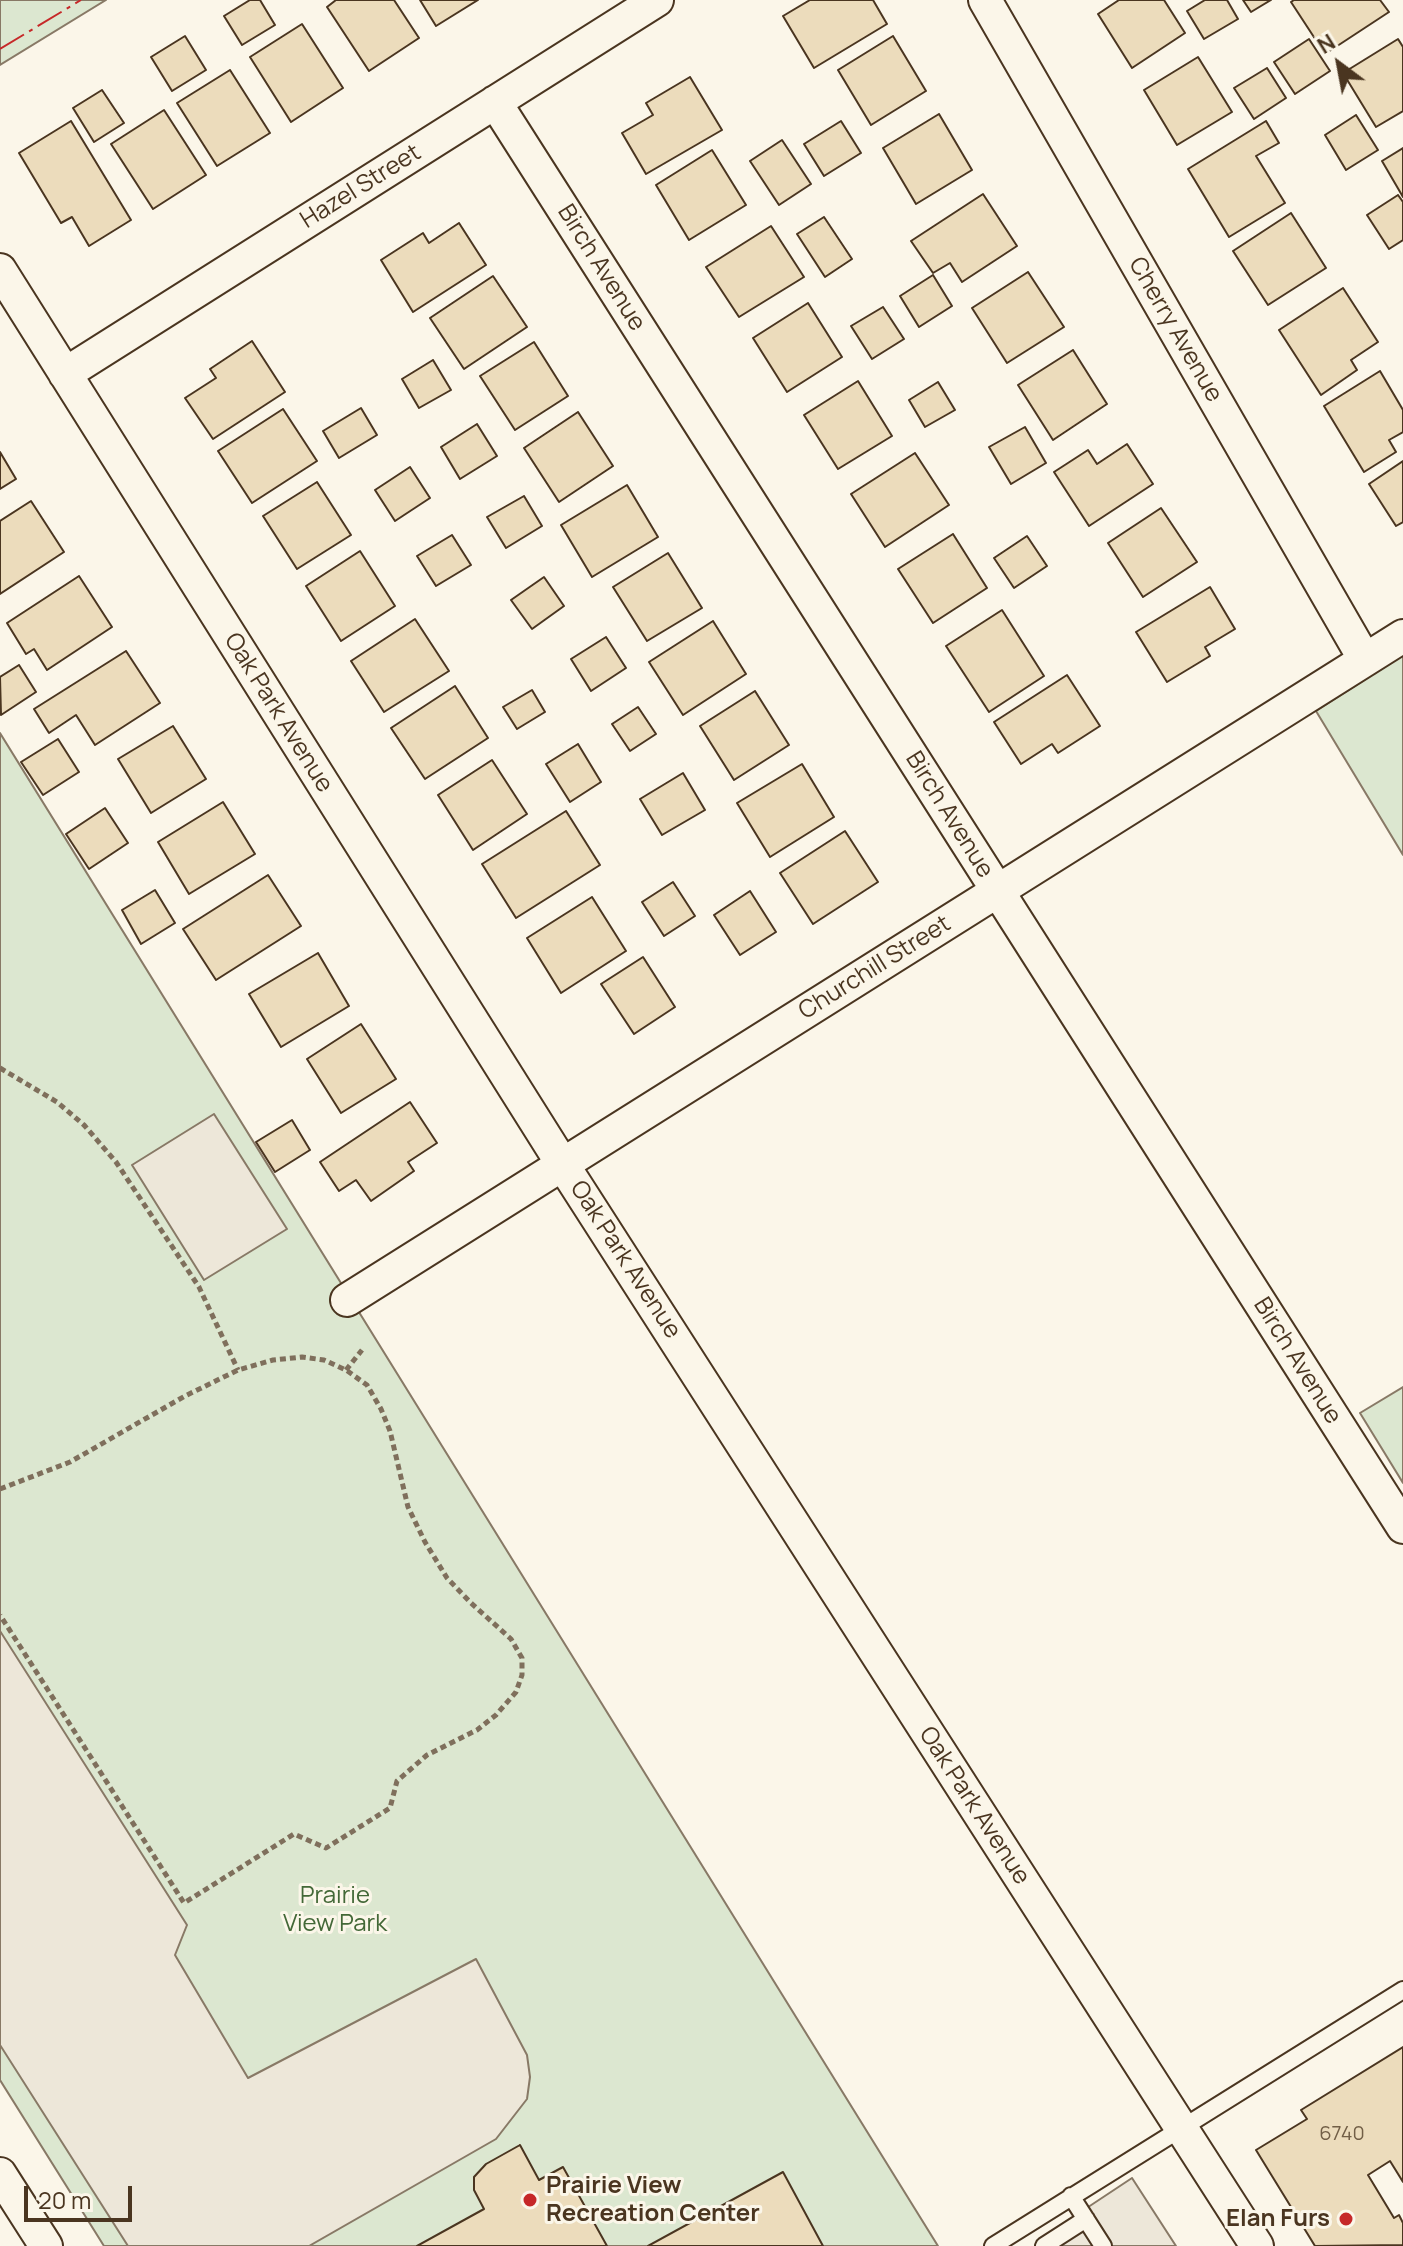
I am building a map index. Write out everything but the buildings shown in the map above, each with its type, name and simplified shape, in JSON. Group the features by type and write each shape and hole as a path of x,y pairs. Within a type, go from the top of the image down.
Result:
{"street":[{"name":"Hazel Street","path":"65,374 657,0"},
{"name":"Cherry Avenue","path":"985,0 1365,660"},
{"name":"Birch Avenue","path":"495,102 1403,1527"},
{"name":"Oak Park Avenue","path":"0,270 563,1165 1257,2246"},
{"name":"Churchill Street","path":"347,1300 1403,636"},
{"path":"0,2174 46,2246"}],"lane":[{"path":"993,2246 1403,1990"},
{"path":"1071,2196 1103,2246"},
{"path":"1044,2246 1086,2219"}],"path":[{"path":"0,1068 57,1102 84,1125 116,1162 199,1287 238,1370"},
{"path":"346,1370 362,1350"},
{"path":"0,1489 70,1462 185,1396 238,1370 273,1360 302,1357 324,1360 346,1370 367,1385 390,1431 408,1507 425,1542 447,1578 511,1639 522,1658 522,1675 516,1692 496,1715 477,1730 427,1755 397,1781 390,1808 326,1848 294,1834 184,1903 0,1615"}],"green space":[{"path":"0,0 106,0 0,65"},
{"path":"1403,655 1403,855 1316,711"},
{"name":"Prairie View Park","path":"0,733 938,2246 104,2246 0,2080"},
{"path":"1403,1387 1403,1483 1360,1413"}],"shaded area":[{"path":"214,1114 287,1229 204,1280 132,1165"},
{"path":"0,1631 187,1925 175,1955 248,2078 476,1959 527,2055 530,2077 527,2099 496,2139 309,2246 128,2246 0,2045"},
{"path":"1132,2178 1176,2246 1054,2246 1046,2235"}],"power":[{"path":"0,49 81,0"}],"place":[{"name":"Prairie View Recreation Center","path":"530,2200"},
{"name":"Elan Furs","path":"1346,2219"}]}
